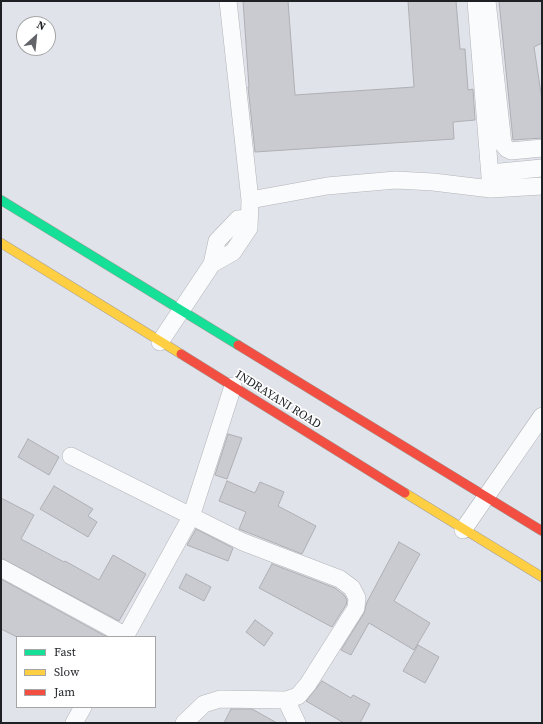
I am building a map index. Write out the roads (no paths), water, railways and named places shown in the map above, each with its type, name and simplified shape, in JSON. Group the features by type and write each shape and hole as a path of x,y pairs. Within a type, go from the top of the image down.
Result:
{"main road":[{"path":"1,200 181,309 542,532"},
{"name":"INDRAYANI ROAD","path":"1,243 463,530 542,577"}],"street":[{"path":"160,342 212,264 217,241 238,219 249,218 250,200 228,1"},
{"path":"476,1 491,181"},
{"path":"487,1 503,144 506,150 511,151 542,148"},
{"path":"491,181 542,168"},
{"path":"250,200 327,186 396,180 433,182 491,181 542,186"},
{"path":"1,568 125,636 191,517 233,386"},
{"path":"463,530 542,416"},
{"path":"71,456 243,542 340,579 352,588 357,598 356,608 308,684 298,696 286,700 220,699 204,704 184,723"},
{"path":"286,700 297,723"},
{"path":"74,723 82,708"}]}
